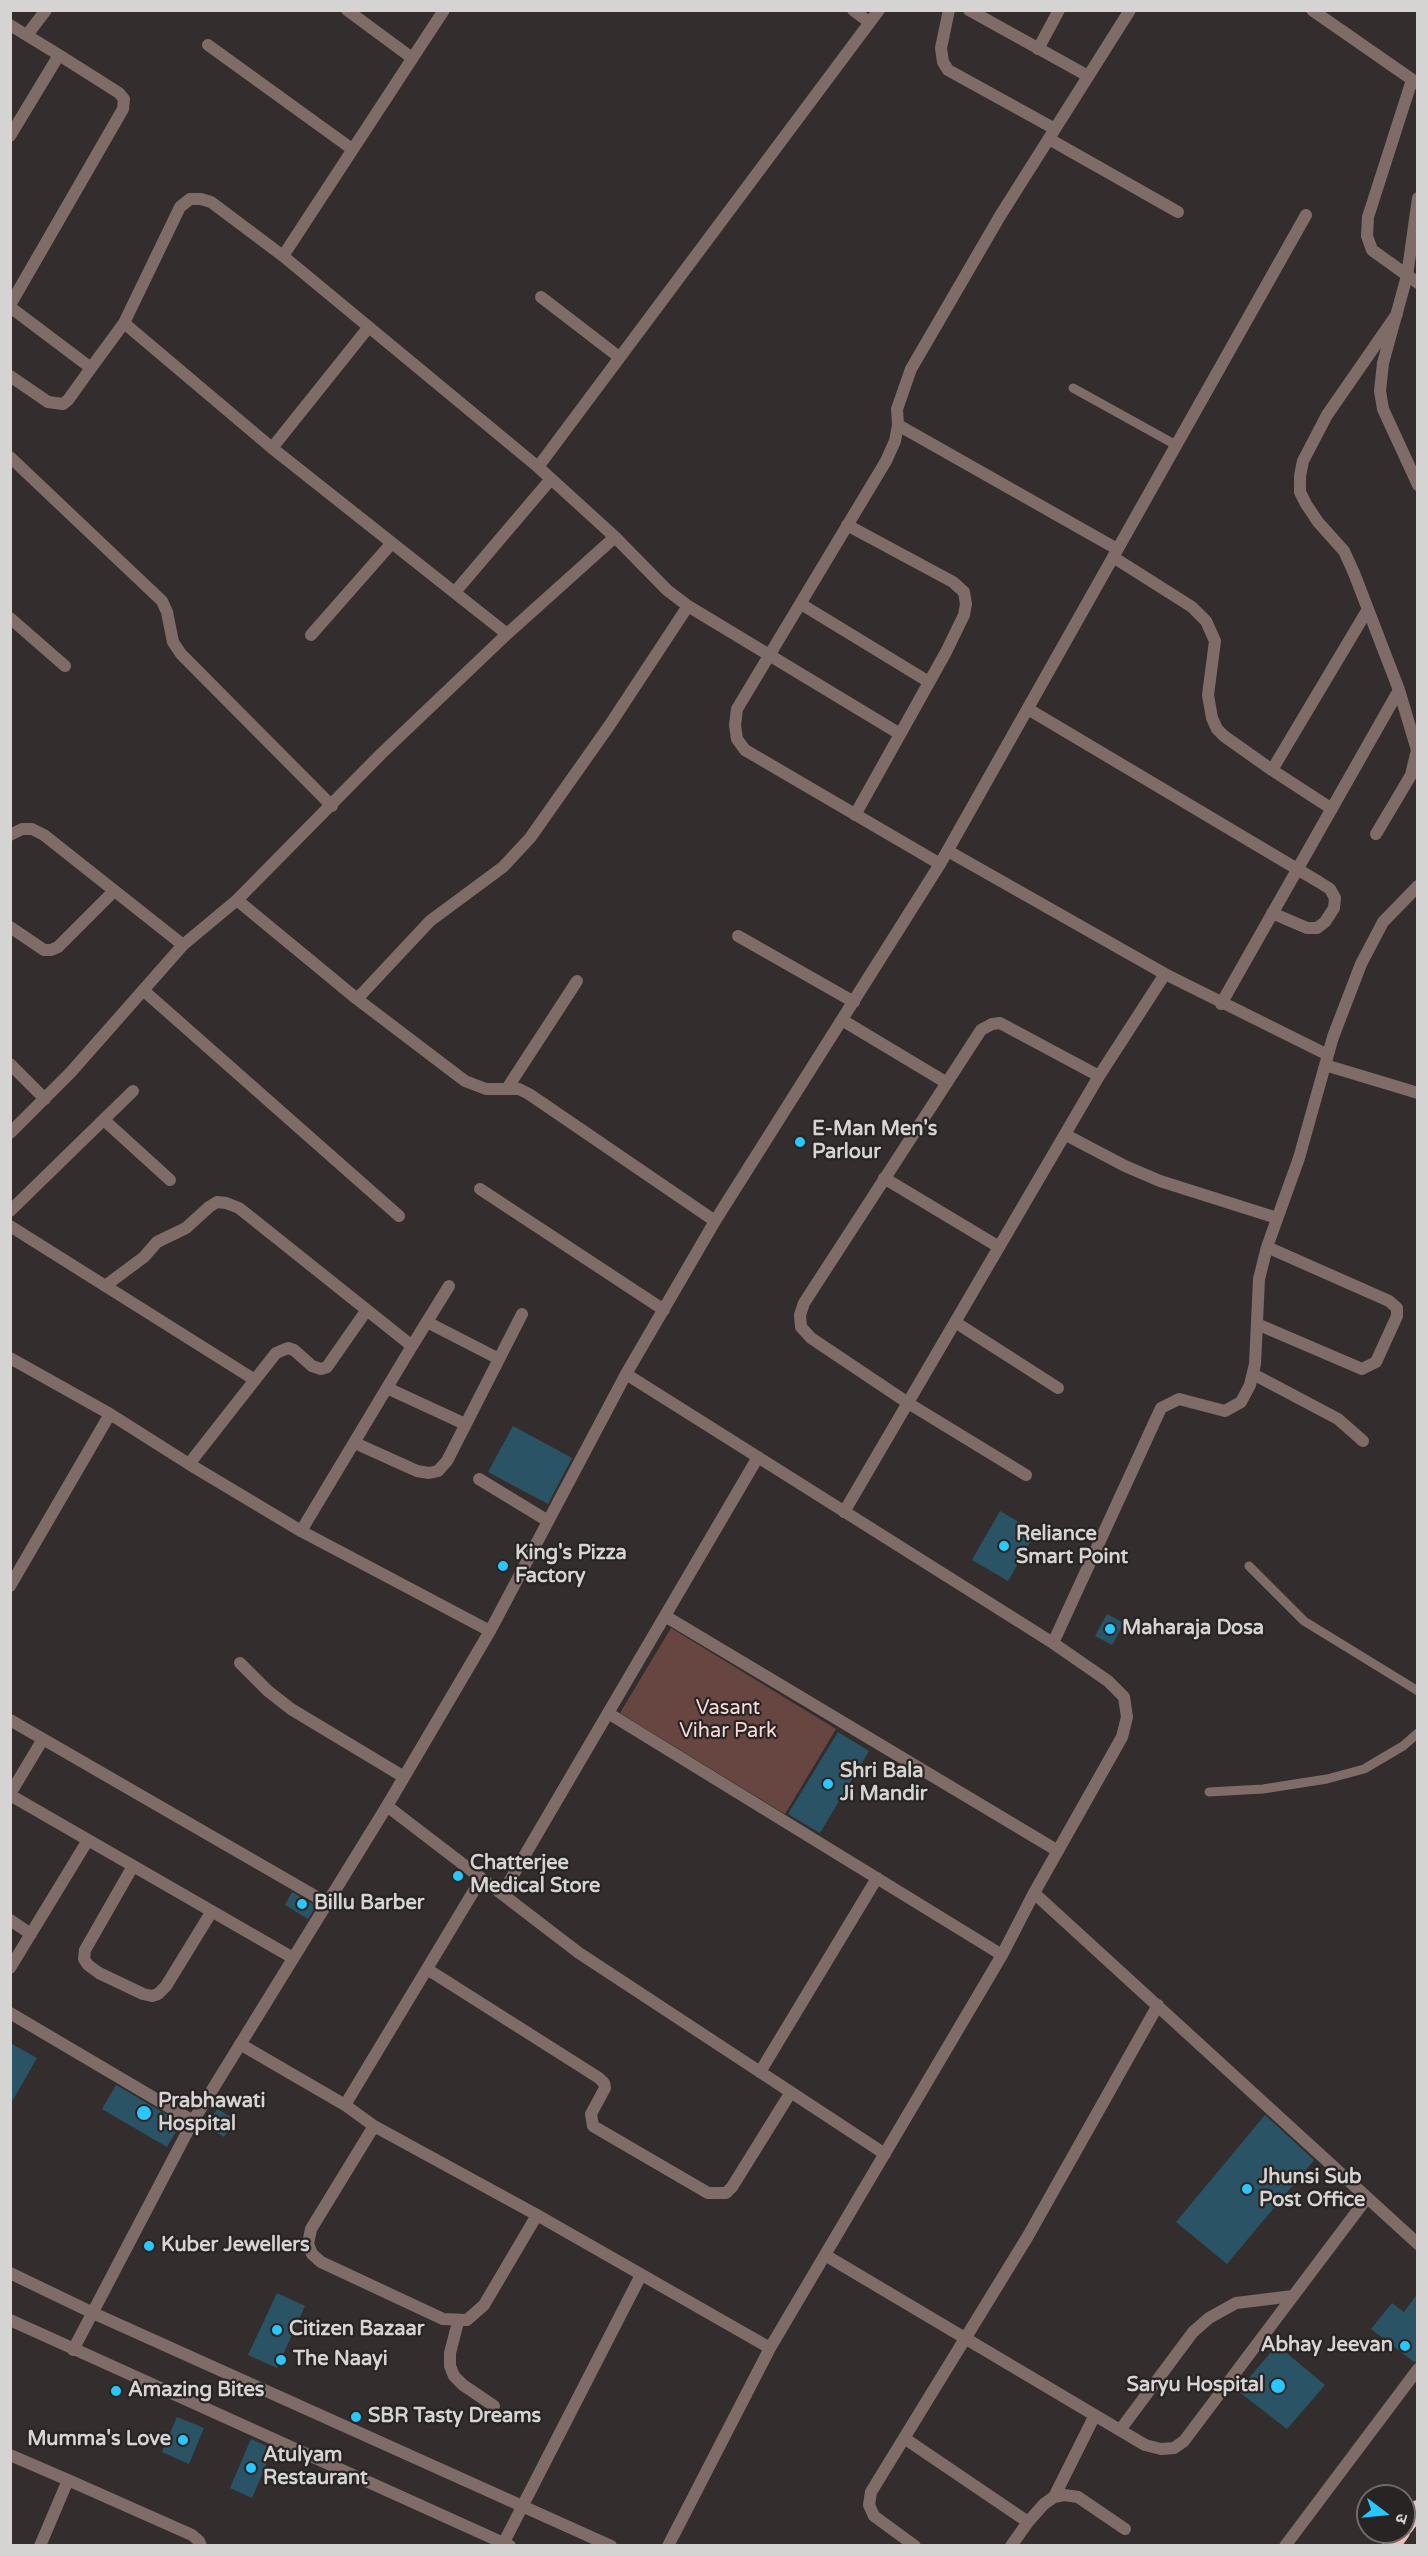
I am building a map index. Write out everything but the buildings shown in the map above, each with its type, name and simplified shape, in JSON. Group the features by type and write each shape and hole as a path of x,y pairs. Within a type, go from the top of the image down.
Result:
{"street":[{"path":"27,35 46,10"},
{"path":"347,10 412,58"},
{"path":"283,256 444,10"},
{"path":"853,10 869,22"},
{"path":"538,467 879,10"},
{"path":"949,10 941,48 943,62 948,70 1178,212"},
{"path":"969,10 1088,76"},
{"path":"1038,49 1059,10"},
{"path":"940,864 745,750 737,739 735,725 737,708 886,461 896,441 899,401 911,369 1052,134 1130,10"},
{"path":"1312,10 1415,82 1368,217 1367,236 1372,250 1412,279"},
{"path":"10,25 119,93 124,99 123,109 10,306 91,368"},
{"path":"208,45 352,149"},
{"path":"10,136 59,55"},
{"path":"1418,198 1412,279 1397,314 1383,363 1380,391 1383,409 1418,485"},
{"path":"10,376 48,402 63,404 68,400 123,322 180,207 190,199 212,202 283,256 538,467 615,537 667,590 688,606 900,734"},
{"path":"73,2350 193,2121 387,1806 490,1631 626,1374 715,1221 940,864 1306,215"},
{"path":"541,297 619,357"},
{"path":"1376,834 1416,761 1414,733 1344,551 1318,522 1306,504 1300,492 1299,476 1303,461 1327,416 1397,314"},
{"path":"123,322 272,448 507,634"},
{"path":"272,448 368,328"},
{"path":"898,425 1115,553 1192,607 1206,621 1215,642 1208,695 1212,718 1224,736 1332,809"},
{"path":"10,458 162,601 167,612 173,642 181,654 332,806"},
{"path":"455,592 551,479"},
{"path":"848,525 952,582 964,592 966,604 964,615 929,682 855,815"},
{"path":"10,1134 71,1072 183,945 237,900 381,754 507,634 615,537"},
{"path":"311,635 391,544"},
{"path":"801,604 929,682"},
{"path":"357,999 430,921 503,867 530,838 609,726 688,606"},
{"path":"1272,770 1368,609"},
{"path":"10,618 64,666"},
{"path":"1221,1004 1399,690"},
{"path":"1028,709 1298,869 1330,889 1335,898 1334,908 1325,922 1317,927 1307,928 1272,913"},
{"path":"10,835 22,829 32,829 44,835 183,945"},
{"path":"948,850 1165,974 1327,1060 1418,1093"},
{"path":"1053,1643 1161,1408 1179,1399 1225,1411 1241,1402 1250,1385 1257,1324 1258,1279 1299,1158 1327,1060 1361,964 1383,922 1418,886"},
{"path":"10,927 44,950 51,950 58,946 114,891"},
{"path":"237,900 357,999 465,1081 486,1089 508,1087 529,1094 715,1221"},
{"path":"738,936 854,1002"},
{"path":"844,1512 1099,1076 1165,974"},
{"path":"508,1087 577,981"},
{"path":"144,990 399,1216"},
{"path":"842,1020 946,1083"},
{"path":"1026,1475 908,1403 812,1338 801,1327 800,1316 804,1303 981,1030 992,1024 1000,1023 1099,1076"},
{"path":"10,1064 45,1099"},
{"path":"10,1211 133,1091"},
{"path":"104,1120 170,1180"},
{"path":"1066,1135 1125,1166 1160,1181 1277,1218"},
{"path":"884,1178 999,1247"},
{"path":"480,1189 664,1310"},
{"path":"105,1286 144,1257 156,1242 186,1228 217,1202 226,1203 239,1208 412,1346"},
{"path":"10,1226 255,1380"},
{"path":"1257,1324 1362,1369 1376,1362 1397,1316 1397,1308 1389,1300 1267,1247"},
{"path":"301,1531 449,1287"},
{"path":"189,1464 276,1353 283,1348 294,1350 312,1366 321,1369 327,1367 366,1311"},
{"path":"355,1443 417,1470 429,1473 438,1471 447,1461 522,1314"},
{"path":"428,1322 499,1359"},
{"path":"955,1322 1058,1388"},
{"path":"10,1358 110,1414 301,1531 490,1631"},
{"path":"626,1374 1053,1643 1108,1681 1124,1697 1127,1717 1122,1737 1034,1893 1002,1955 770,2348 668,2546"},
{"path":"1253,1374 1338,1419 1363,1441"},
{"path":"387,1388 465,1424"},
{"path":"10,1586 110,1414"},
{"path":"502,1894 758,1457"},
{"path":"479,1479 548,1521"},
{"path":"665,1616 1058,1851"},
{"path":"240,1663 268,1691 291,1709 404,1777"},
{"path":"608,1713 1002,1955"},
{"path":"10,1720 327,1903"},
{"path":"43,1739 10,1795 293,1958"},
{"path":"387,1806 579,1953 885,2154"},
{"path":"10,1968 88,1840"},
{"path":"133,1866 85,1950 84,1959 99,1973 143,1994 152,1996 158,1994 166,1986 212,1911"},
{"path":"760,2072 877,1878"},
{"path":"345,2105 482,1879"},
{"path":"1034,1893 1418,2244"},
{"path":"10,1920 31,1934"},
{"path":"427,1969 599,2078 605,2088 591,2114 593,2126 708,2193 726,2193 732,2187 791,2092"},
{"path":"915,2546 874,2516 869,2505 871,2492 1028,2236 1158,2006"},
{"path":"10,2013 193,2121"},
{"path":"240,2044 345,2105 374,2126 537,2215 770,2348"},
{"path":"374,2126 311,2229 308,2244 312,2254 321,2262 443,2319 459,2322 467,2320 484,2305 537,2215"},
{"path":"825,2255 1145,2445 1161,2450 1174,2448 1184,2441 1367,2198"},
{"path":"10,2273 93,2313 610,2546"},
{"path":"10,2320 505,2544 641,2275"},
{"path":"1120,2430 1193,2332 1209,2318 1236,2303 1293,2296"},
{"path":"459,2322 450,2353 450,2366 454,2376 494,2406"},
{"path":"1285,2546 1418,2369"},
{"path":"1011,2546 1028,2522 1054,2497 1095,2415"},
{"path":"904,2438 1028,2522"},
{"path":"10,2455 192,2535 201,2546"},
{"path":"40,2546 68,2480"},
{"path":"1054,2497 1064,2495 1078,2497 1125,2529"}],"lane":[{"path":"1073,388 1176,445"},
{"path":"1249,1566 1304,1621 1418,1691"},
{"path":"1209,1792 1263,1789 1327,1779 1364,1769 1403,1746 1418,1733"}],"green space":[{"name":"Vasant Vihar Park","path":"671,1628 836,1729 785,1814 620,1713"}],"place":[{"name":"E-Man Men's Parlour","path":"800,1142"},
{"name":"Reliance Smart Point","path":"1004,1546"},
{"name":"King's Pizza Factory","path":"503,1566"},
{"name":"Maharaja Dosa","path":"1110,1629"},
{"name":"Shri Bala Ji Mandir","path":"828,1784"},
{"name":"Chatterjee Medical Store","path":"458,1876"},
{"name":"Billu Barber","path":"302,1904"},
{"name":"Prabhawati Hospital","path":"144,2113"},
{"name":"Jhunsi Sub Post Office","path":"1247,2189"},
{"name":"Kuber Jewellers","path":"149,2246"},
{"name":"Citizen Bazaar","path":"277,2330"},
{"name":"Abhay Jeevan","path":"1405,2346"},
{"name":"The Naayi","path":"281,2360"},
{"name":"Saryu Hospital","path":"1278,2386"},
{"name":"Amazing Bites","path":"116,2391"},
{"name":"SBR Tasty Dreams","path":"356,2417"},
{"name":"Mumma's Love","path":"183,2440"},
{"name":"Atulyam Restaurant","path":"251,2468"}]}
